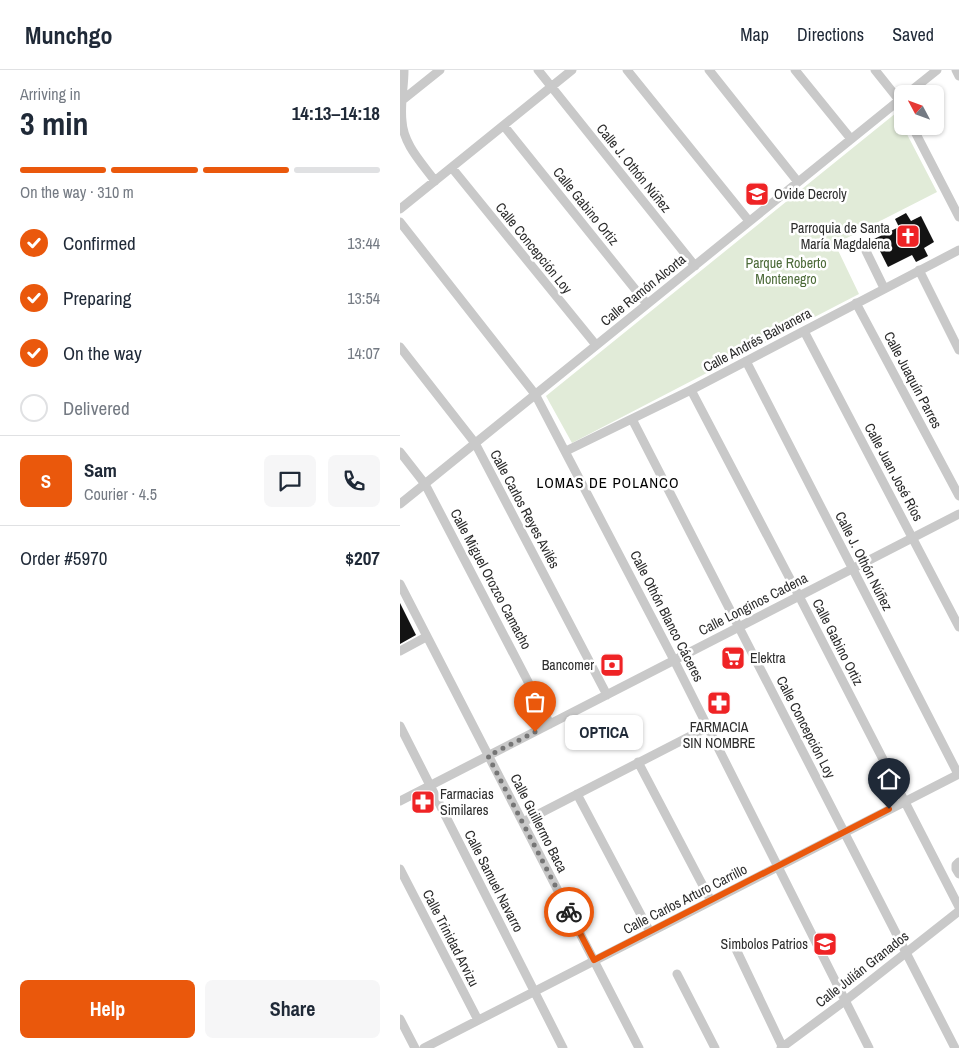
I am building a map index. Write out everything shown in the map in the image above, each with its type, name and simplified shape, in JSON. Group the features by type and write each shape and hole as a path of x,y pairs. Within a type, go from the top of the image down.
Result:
{"street":[{"path":"404,70 401,101 404,135 435,181"},
{"path":"401,101 440,70"},
{"name":"Calle J. Othón Núñez","path":"538,70 695,266"},
{"path":"400,209 572,70"},
{"path":"627,70 749,221"},
{"path":"709,70 798,182"},
{"path":"795,70 851,139"},
{"path":"875,70 894,93"},
{"path":"918,85 937,70"},
{"path":"956,70 959,76"},
{"name":"Calle Ramón Alcorta","path":"400,504 851,139 894,107"},
{"name":"Calle Gabino Ortiz","path":"504,126 647,304"},
{"path":"917,135 959,217"},
{"name":"Calle Concepción Loy","path":"452,168 596,346"},
{"name":"Calle Othón Blanco Cáceres","path":"400,222 536,394 708,726 869,1048"},
{"name":"Calle Andrés Balvanera","path":"566,452 691,390 959,250"},
{"path":"866,251 884,288"},
{"path":"919,270 959,350"},
{"name":"Calle Juaquín Parres","path":"856,303 959,496"},
{"name":"Calle Juan José Ríos","path":"804,330 959,627"},
{"name":"Calle Carlos Reyes Avilés","path":"400,348 475,443 607,694"},
{"name":"Calle J. Othón Núñez","path":"746,361 958,774"},
{"name":"Calle Gabino Ortiz","path":"691,390 959,909"},
{"name":"Calle Concepción Loy","path":"632,419 954,1048"},
{"name":"Calle Miguel Orozco Camacho","path":"400,452 425,484 550,724"},
{"name":"Calle Longinos Cadena","path":"400,802 959,514"},
{"name":"Calle Guillermo Baca","path":"400,584 640,1048"},
{"path":"400,651 426,637"},
{"name":"Calle Samuel Navarro","path":"400,726 563,1048"},
{"path":"522,822 708,726"},
{"path":"638,762 711,901"},
{"name":"Calle Carlos Arturo Carrillo","path":"424,1048 958,774"},
{"path":"577,794 650,932"},
{"path":"959,862 956,865 959,874"},
{"name":"Calle Trinidad Arvizu","path":"400,869 478,1020"},
{"name":"Calle Julián Granados","path":"782,1048 906,953 959,909"},
{"path":"734,945 782,1048"},
{"path":"677,974 715,1048"},
{"path":"400,1018 415,1048"}],"green space":[{"name":"Parque Roberto Montenegro","path":"894,115 894,135 907,135 937,192 835,244 859,294 572,443 546,396"}],"building":[{"path":"906,213 911,221 921,216 934,242 924,248 928,256 916,262 912,255 888,267 874,239 899,227 895,219"},
{"path":"400,603 416,635 400,644"}],"way so far":[{"path":"535,732 488,756 569,912"}],"place":[{"name":"Ovide Decroly","path":"757,194"},
{"name":"Parroquia de Santa María Magdalena","path":"908,236"},
{"name":"Elektra","path":"733,658"},
{"name":"Bancomer","path":"612,665"},
{"name":"FARMACIA SIN NOMBRE","path":"719,703"},
{"name":"OPTICA","path":"535,732"},
{"name":"Farmacias Similares","path":"423,802"},
{"name":"Simbolos Patrios","path":"825,944"}],"district":[{"name":"LOMAS DE POLANCO","path":"608,482"}],"route":[{"path":"569,912 594,960 779,867 889,809"}]}
